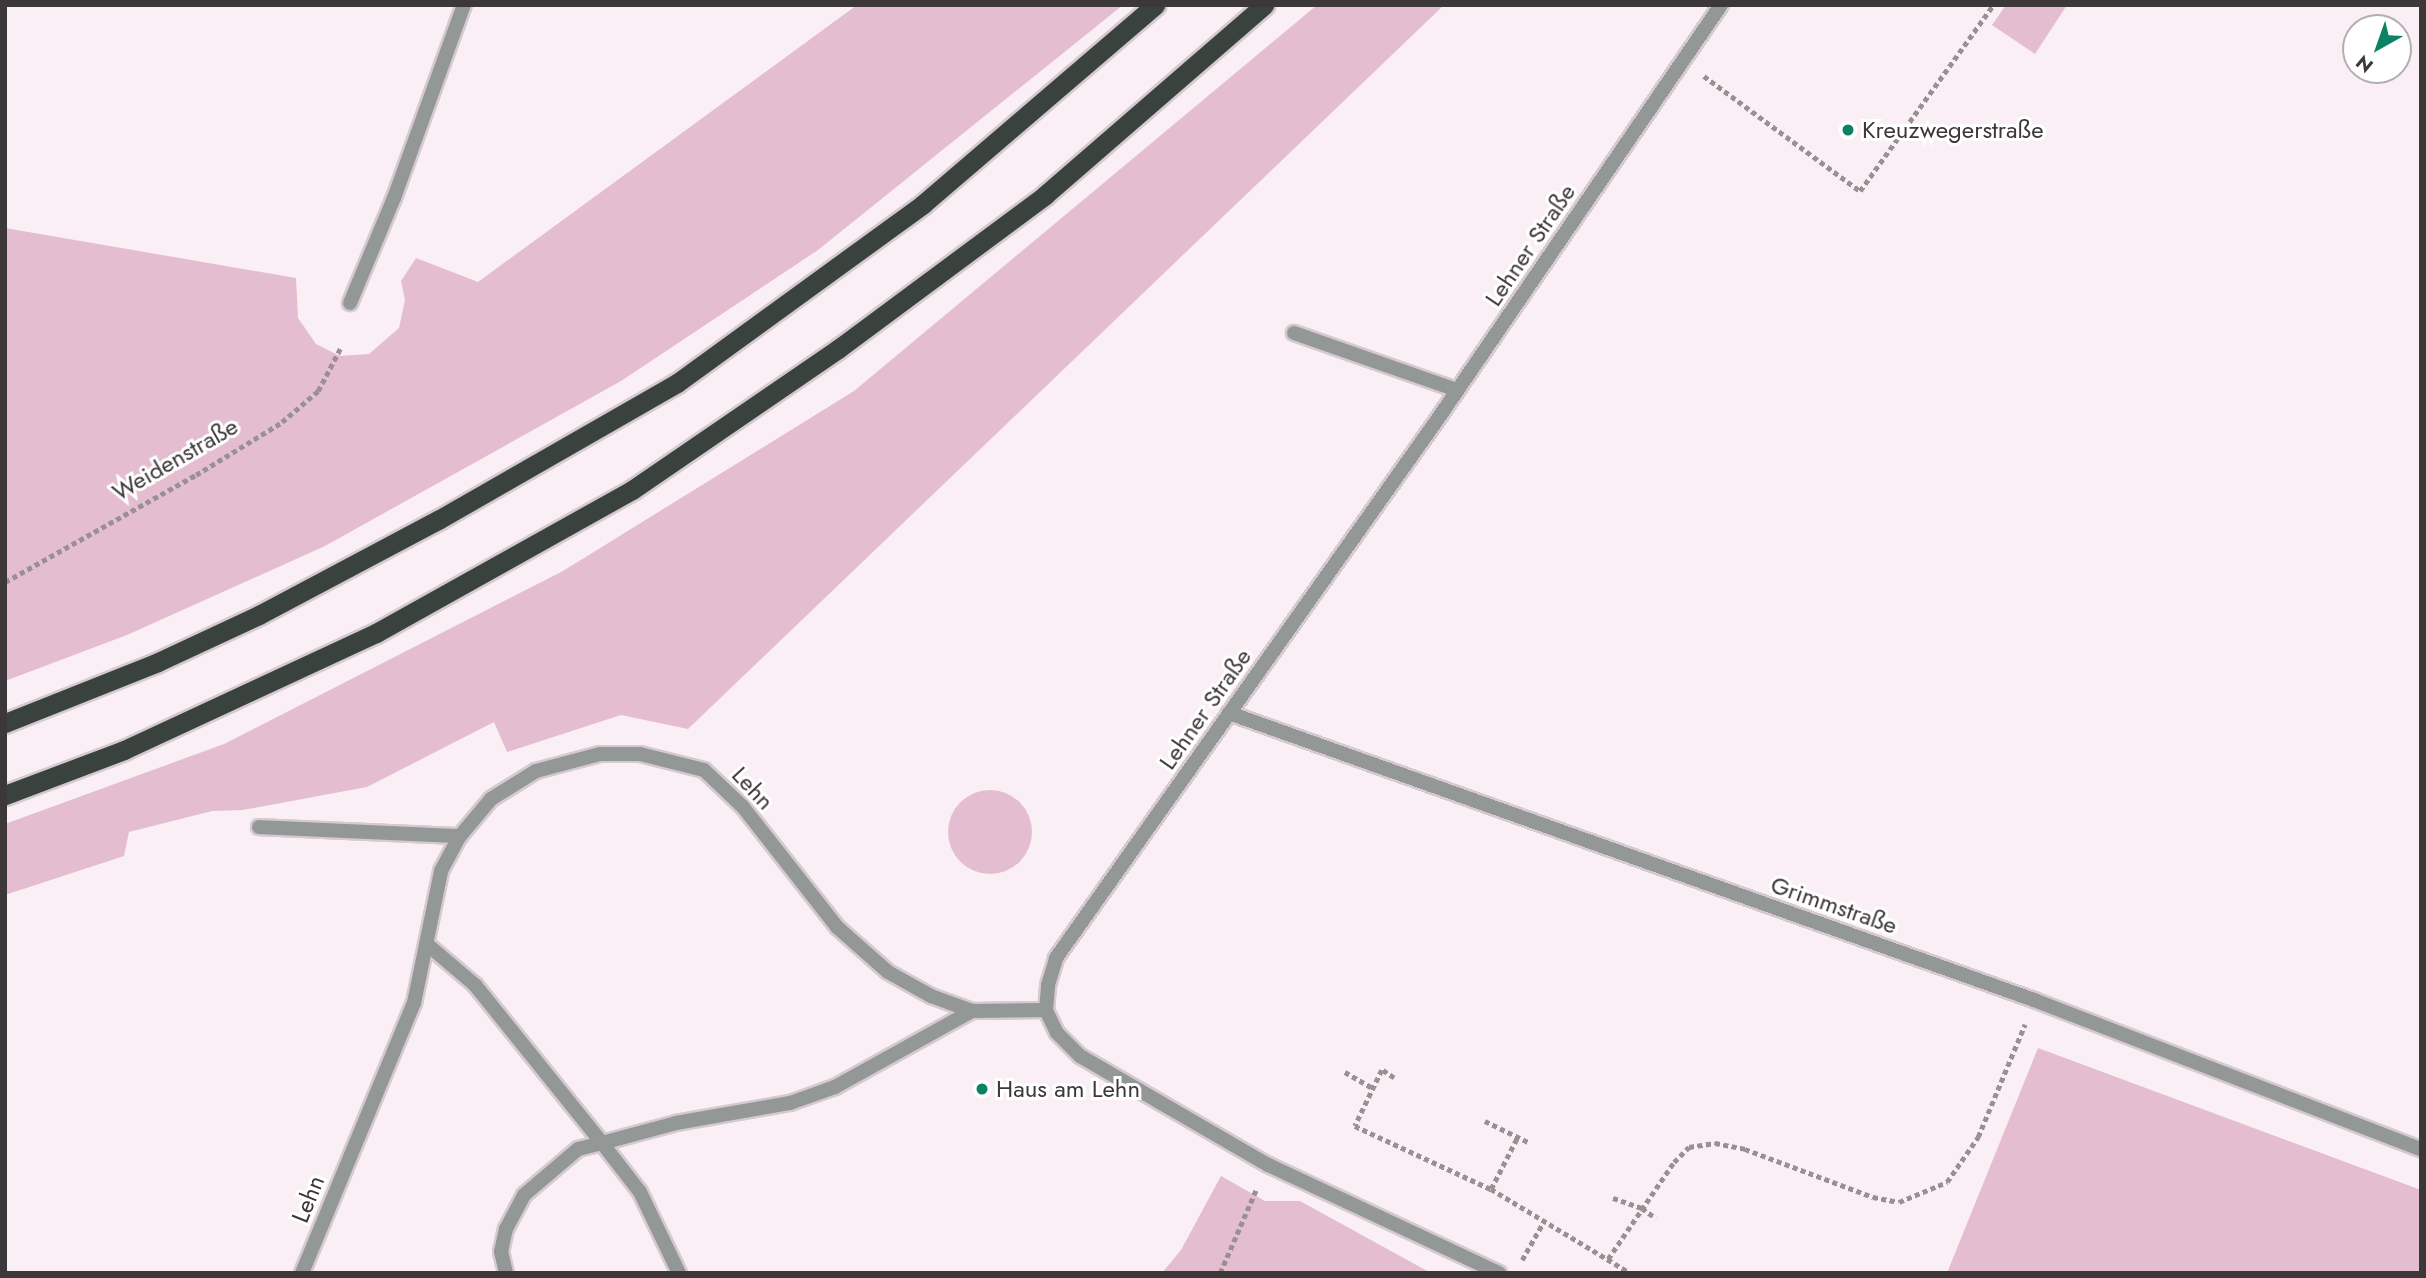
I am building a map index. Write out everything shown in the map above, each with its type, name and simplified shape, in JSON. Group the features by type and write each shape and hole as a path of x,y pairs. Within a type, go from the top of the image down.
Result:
{"highway":[{"path":"5,723 147,667 259,615 438,520 677,383 923,204 1155,5"},
{"path":"5,795 124,750 376,633 632,490 838,349 1045,195 1264,5"}],"street":[{"path":"350,303 394,198 464,5"},
{"name":"Lehner Straße","path":"1046,1010 1056,958 1457,390 1721,5"},
{"path":"1294,333 1457,390"},
{"name":"Grimmstraße","path":"1229,713 2034,1000 2421,1149"},
{"name":"Lehn","path":"302,1273 414,1003 441,871 460,836 491,799 513,782 565,761 600,754 640,754 704,770 743,807 862,952 931,996 972,1011 1046,1010"},
{"path":"259,827 460,836"},
{"path":"428,945 475,985 603,1143 640,1192 679,1273"},
{"path":"1046,1010 1057,1033 1080,1056 1268,1165 1499,1273"},
{"name":"Lehn","path":"506,1273 500,1252 506,1229 524,1195 578,1149 676,1123 790,1103 835,1087 972,1011"}],"path":[{"path":"1683,61 1860,191 1993,5"},
{"name":"Weidenstraße","path":"5,582 197,475 282,422 318,391 340,356 341,346"},
{"path":"1608,1259 1642,1208 1689,1147 1715,1143 1873,1197 1899,1202 1924,1196 1947,1182 1963,1164 2034,1000"},
{"path":"1394,1077 1382,1070 1355,1126 1491,1189 1630,1273"},
{"path":"1345,1072 1373,1088"},
{"path":"1486,1121 1528,1142"},
{"path":"1491,1189 1518,1136"},
{"path":"1220,1273 1268,1165"},
{"path":"1613,1198 1642,1208 1656,1218"},
{"path":"1520,1264 1544,1221"}],"shaded area":[{"path":"857,5 1123,5 818,250 621,381 325,546 127,635 5,681 5,228 296,278 298,318 316,344 340,356 369,354 399,328 405,300 401,281 416,258 478,282"},
{"path":"1317,5 1444,5 688,729 621,715 507,752 494,722 367,787 243,810 212,811 129,832 124,856 5,895 5,824 224,744 563,571 854,391"},
{"path":"2006,5 2067,5 2035,54 1992,25"},
{"path":"990,790 1006,793 1020,802 1029,816 1032,832 1029,848 1020,862 1006,871 990,874 974,871 960,862 951,848 948,832 951,816 960,802 974,793"},
{"path":"2038,1048 2421,1190 2421,1273 1947,1273"},
{"path":"1221,1176 1265,1201 1300,1201 1431,1273 1162,1273 1181,1250"}],"place":[{"name":"Kreuzwegerstraße","path":"1848,130"},
{"name":"Haus am Lehn","path":"982,1089"}]}
